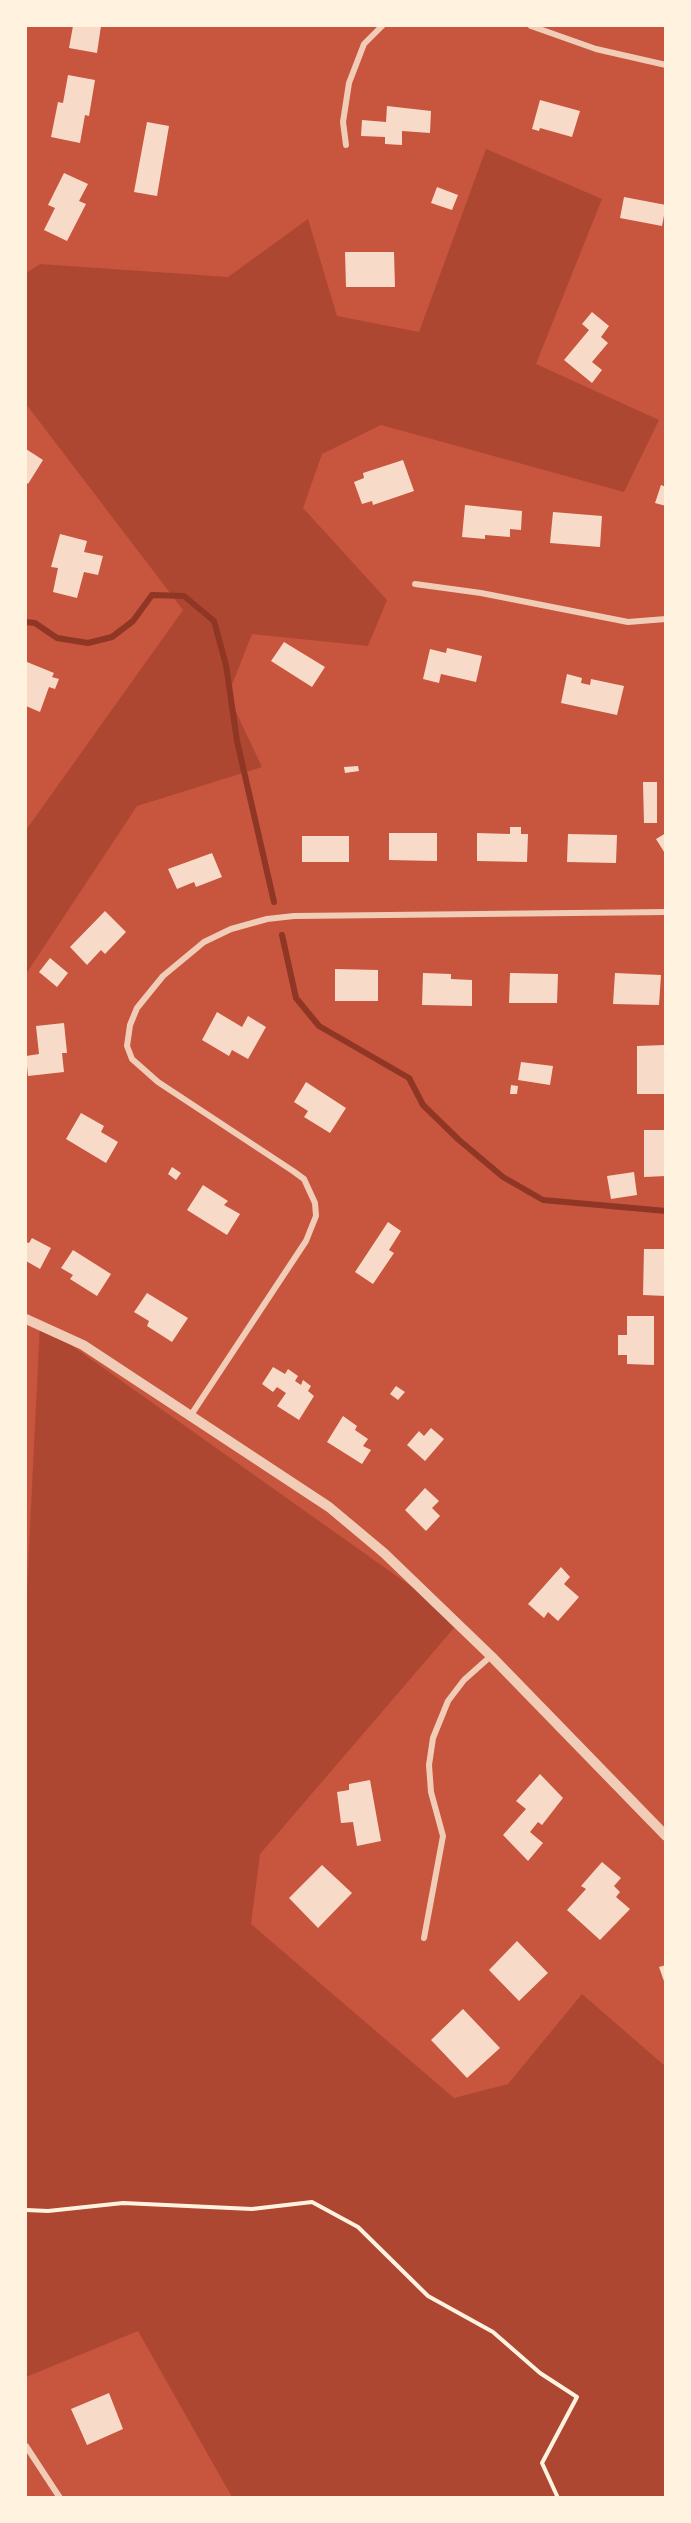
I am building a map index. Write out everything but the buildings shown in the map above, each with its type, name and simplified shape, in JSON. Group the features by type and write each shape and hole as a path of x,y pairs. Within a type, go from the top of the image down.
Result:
{"street":[{"path":"346,145 343,122 349,83 364,44 382,26"},
{"path":"531,26 596,49 666,66"},
{"path":"415,584 481,593 619,621 666,619"},
{"path":"191,1414 306,1241 316,1216 311,1190 299,1175 158,1082 132,1059 127,1046 130,1024 137,1008 163,976 204,942 231,929 267,919 294,916 666,912"},
{"path":"26,1319 83,1346 191,1414 328,1507 384,1553 491,1656 666,1836"},
{"path":"424,1938 443,1844 439,1818 431,1792 429,1765 433,1738 448,1701 464,1680 491,1656"},
{"path":"26,2446 60,2498"}],"path":[{"path":"26,2210 48,2211 123,2203 252,2209 312,2202 358,2227 428,2296 494,2332 540,2373 577,2397 542,2463 558,2498"}],"shaded area":[{"path":"486,149 602,199 536,364 659,420 624,492 381,425 322,454 303,508 387,600 368,646 252,634 228,695 262,767 137,806 26,974 26,830 183,610 26,404 26,273 40,264 228,277 308,219 337,316 419,332"},
{"path":"40,1323 460,1621 260,1854 251,1924 454,2098 508,2084 582,1994 665,2066 665,2497 232,2497 138,2331 26,2377 26,1610"}],"waterway":[{"path":"26,622 35,623 57,638 88,643 112,637 133,621 152,595 184,596 214,621 226,665 237,741 274,902"},
{"path":"282,935 296,998 319,1026 409,1078 423,1105 459,1140 503,1177 543,1200 666,1211"}]}
